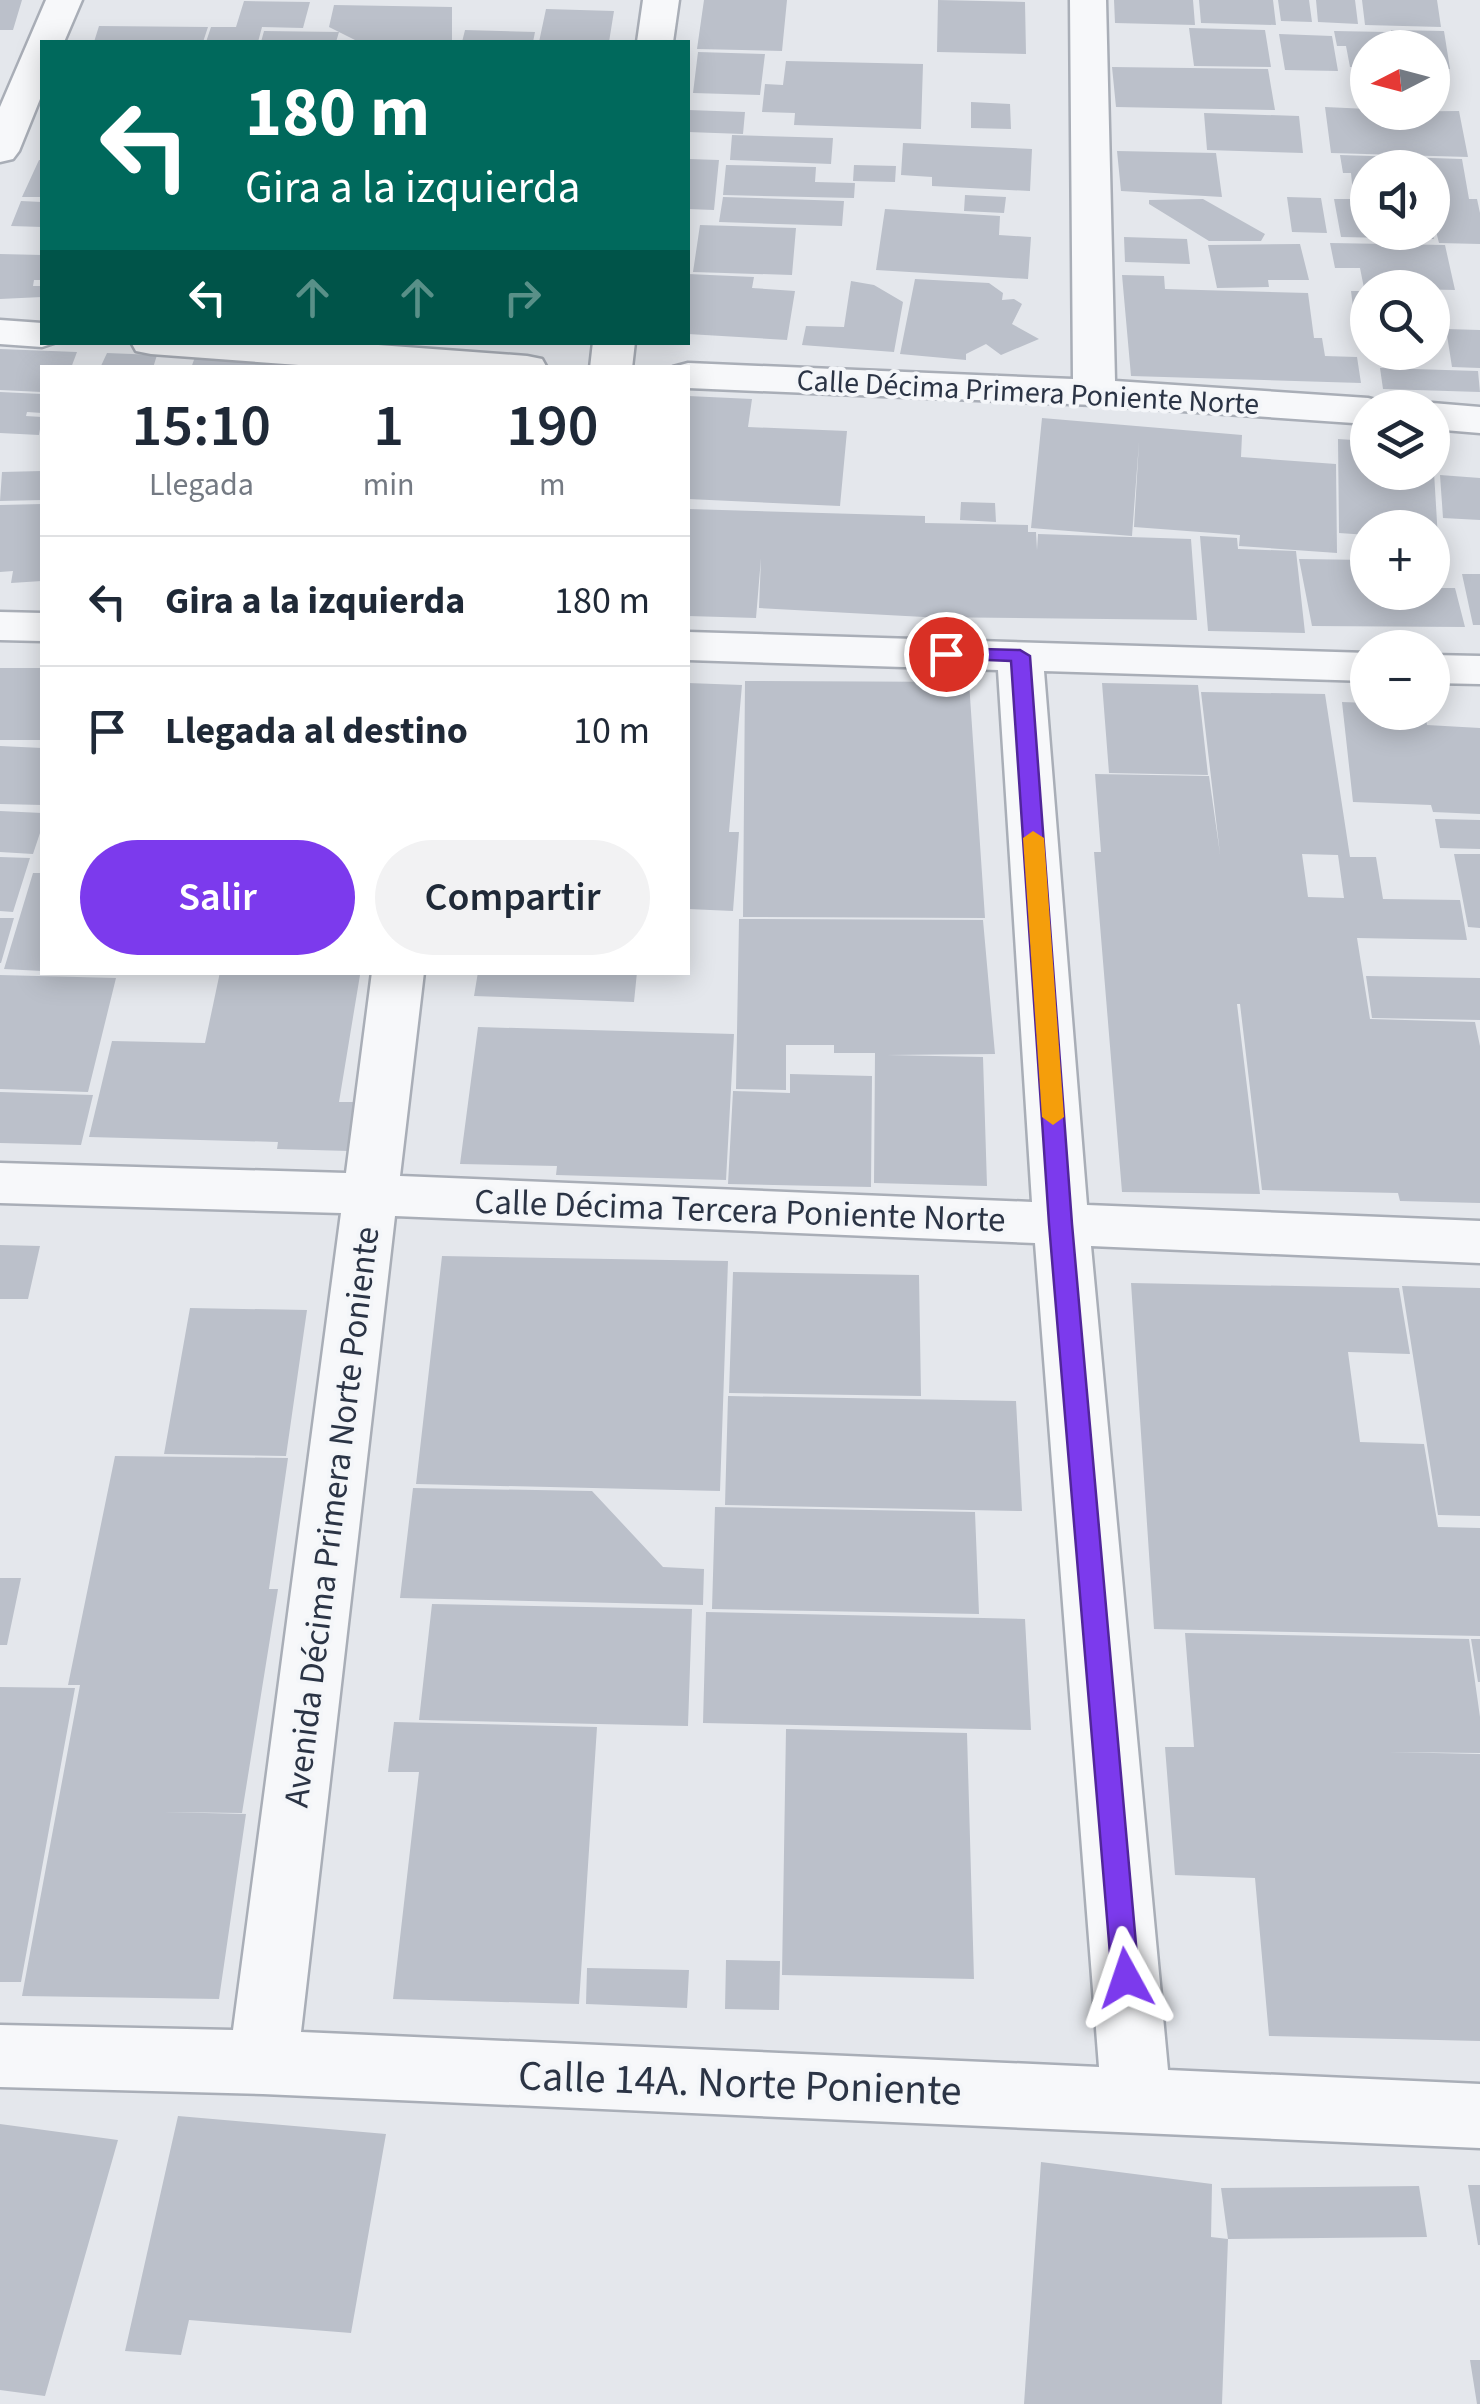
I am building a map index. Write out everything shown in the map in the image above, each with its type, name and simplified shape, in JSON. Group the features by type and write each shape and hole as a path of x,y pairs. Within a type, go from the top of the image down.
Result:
{"street":[{"path":"47,40 64,0"},
{"path":"656,40 661,0"},
{"path":"1088,0 1094,392"},
{"path":"0,150 40,56"},
{"path":"0,332 40,335"},
{"path":"194,345 484,365"},
{"name":"Calle Décima Primera Poniente Norte","path":"690,376 1094,392 1350,411"},
{"path":"1450,418 1480,420"},
{"path":"0,626 40,627"},
{"path":"690,646 1350,666"},
{"path":"1020,656 1061,1224 1136,2098"},
{"path":"1450,669 1480,670"},
{"name":"Avenida Décima Primera Norte Poniente","path":"264,2062 398,975"},
{"name":"Calle Décima Tercera Poniente Norte","path":"0,1182 1480,1242"},
{"name":"Calle 14A. Norte Poniente","path":"0,2056 264,2062 1480,2116"}],"building":[{"path":"0,0 22,0 13,30 0,30"},
{"path":"704,0 787,0 782,51 697,49"},
{"path":"938,0 1025,2 1026,54 937,52"},
{"path":"1114,0 1193,0 1195,25 1115,23"},
{"path":"1199,0 1273,0 1276,25 1201,23"},
{"path":"1278,0 1309,0 1312,22 1281,21"},
{"path":"1316,0 1355,0 1358,24 1318,22"},
{"path":"1362,0 1437,0 1441,27 1365,25"},
{"path":"244,1 310,2 303,28 262,27 259,40 207,40 211,27 236,27"},
{"path":"334,5 452,7 452,40 355,40 329,27"},
{"path":"546,9 614,11 609,40 539,40"},
{"path":"99,26 208,27 204,40 95,40"},
{"path":"1189,28 1265,30 1271,67 1194,66"},
{"path":"465,30 535,32 533,40 462,40"},
{"path":"264,31 339,32 337,40 262,40"},
{"path":"1334,31 1350,31 1350,67 1346,46 1337,46"},
{"path":"1279,34 1332,36 1338,71 1285,70"},
{"path":"698,52 765,54 760,95 693,93"},
{"path":"786,61 923,64 921,129 794,125 795,113 762,112 765,84 783,85"},
{"path":"1112,67 1268,69 1275,110 1116,107"},
{"path":"971,102 1010,104 1011,129 971,128"},
{"path":"1325,107 1350,108 1350,130 1450,130 1450,111 1459,111 1468,157 1450,156 1450,150 1331,153"},
{"path":"690,110 745,112 743,134 690,132"},
{"path":"1204,113 1299,116 1303,153 1207,150"},
{"path":"732,135 833,138 831,164 730,160"},
{"path":"903,143 1032,149 1030,191 932,186 932,177 901,175"},
{"path":"1117,151 1216,153 1222,197 1121,191"},
{"path":"1340,155 1350,155 1350,173 1343,173"},
{"path":"690,159 719,160 714,210 690,209"},
{"path":"1450,159 1462,159 1469,199 1477,199 1480,244 1450,243"},
{"path":"39,160 40,160 40,197 22,197"},
{"path":"726,165 816,167 815,182 855,183 854,198 723,195"},
{"path":"854,165 896,166 895,182 853,181"},
{"path":"965,195 1006,197 1004,213 964,211"},
{"path":"723,197 844,201 842,226 719,222"},
{"path":"1287,197 1321,198 1327,233 1292,232"},
{"path":"1203,199 1265,234 1261,241 1209,241 1149,204 1149,200"},
{"path":"1334,199 1350,199 1350,237 1341,237"},
{"path":"21,201 40,202 40,227 11,226"},
{"path":"885,209 1000,216 999,235 1031,237 1028,279 876,270"},
{"path":"700,225 796,228 792,275 693,272"},
{"path":"1124,237 1187,239 1190,264 1125,262"},
{"path":"1330,243 1350,243 1350,250 1446,250 1455,290 1450,290 1450,270 1335,268"},
{"path":"1300,244 1309,280 1268,280 1269,287 1217,288 1208,245"},
{"path":"0,254 40,255 40,280 34,280 33,286 40,286 40,297 0,299"},
{"path":"690,274 754,277 752,288 795,291 787,340 690,334"},
{"path":"1122,275 1164,276 1165,289 1308,293 1314,338 1322,338 1325,356 1350,357 1350,370 1359,370 1361,383 1131,376"},
{"path":"915,279 989,283 1003,293 1002,300 1014,299 1022,304 1012,324 1039,339 1001,355 986,344 966,354 966,360 900,354"},
{"path":"851,281 874,285 903,302 894,352 802,345 806,326 844,327"},
{"path":"1450,329 1480,330 1480,368 1452,367"},
{"path":"0,349 77,352 72,365 40,365 40,392 0,390"},
{"path":"107,353 157,355 154,365 101,365"},
{"path":"195,357 290,361 289,365 192,365"},
{"path":"1380,370 1478,371 1480,392 1450,390 1383,389"},
{"path":"0,392 40,394 40,413 27,412 26,416 40,417 39,435 0,433"},
{"path":"690,396 752,399 748,427 847,431 840,506 690,499"},
{"path":"1042,418 1242,435 1241,457 1336,464 1337,553 1239,546 1240,535 1134,527 1139,442 1132,536 1031,528"},
{"path":"1338,439 1350,440 1350,490 1435,490 1436,510 1350,510 1350,534 1339,533"},
{"path":"40,471 40,500 0,501 2,472"},
{"path":"1450,476 1480,478 1480,520 1450,518 1450,510 1442,510 1441,490 1450,490"},
{"path":"961,502 995,503 996,522 960,520"},
{"path":"40,504 40,581 11,583 13,571 0,572 0,505"},
{"path":"690,509 925,516 925,523 1028,525 1028,532 1036,532 1037,550 1038,534 1191,539 1197,620 924,617 759,608 761,558 756,618 690,616"},
{"path":"1200,536 1237,538 1238,549 1296,551 1305,633 1208,631"},
{"path":"1299,559 1350,560 1350,610 1450,610 1450,588 1455,588 1465,627 1312,626"},
{"path":"1462,574 1480,574 1480,625 1473,625"},
{"path":"0,668 40,668 40,740 0,740"},
{"path":"745,681 969,682 985,918 743,917"},
{"path":"690,683 742,685 729,832 739,832 733,911 690,909"},
{"path":"1102,683 1198,685 1208,775 1109,773"},
{"path":"1201,692 1325,694 1350,857 1376,857 1383,899 1460,900 1467,940 1357,938 1370,1019 1475,1022 1480,1046 1480,1203 1400,1201 1398,1193 1262,1190 1240,1004 1260,1194 1122,1192 1094,852 1101,852 1095,774 1209,776 1220,854","holes":["1302,854 1338,855 1344,898 1308,897"]},
{"path":"1342,702 1350,702 1350,730 1480,728 1480,814 1433,812 1431,805 1353,802"},
{"path":"0,746 40,748 40,805 0,804"},
{"path":"0,811 40,813 40,833 33,854 0,852"},
{"path":"1435,819 1480,820 1480,849 1440,848"},
{"path":"1454,854 1480,854 1480,928 1468,927"},
{"path":"0,857 30,858 13,912 0,911"},
{"path":"33,873 40,873 40,971 4,969"},
{"path":"0,918 14,918 1,963 0,963"},
{"path":"739,919 983,920 995,1054 887,1055 983,1057 987,1186 874,1183 875,1053 834,1053 834,1045 786,1045 786,1090 736,1089"},
{"path":"0,975 116,978 88,1092 0,1089"},
{"path":"219,975 360,975 339,1102 357,1102 349,1151 277,1149 278,1142 89,1137 112,1041 205,1043"},
{"path":"478,975 637,975 634,1002 474,996"},
{"path":"1366,976 1480,978 1480,1020 1372,1018"},
{"path":"478,1027 734,1034 726,1180 556,1175 557,1166 460,1164"},
{"path":"790,1074 872,1076 871,1187 728,1184 733,1091 790,1093"},
{"path":"0,1092 93,1095 81,1145 0,1143"},
{"path":"0,1245 40,1246 28,1299 0,1299"},
{"path":"442,1256 728,1261 720,1491 416,1484"},
{"path":"733,1272 919,1275 921,1396 729,1393"},
{"path":"1131,1283 1399,1288 1410,1354 1348,1352 1360,1442 1424,1444 1438,1527 1480,1528 1480,1636 1154,1629"},
{"path":"1402,1286 1480,1288 1480,1516 1438,1515"},
{"path":"190,1308 307,1310 286,1456 164,1454"},
{"path":"728,1396 1016,1401 1022,1511 725,1505"},
{"path":"115,1456 288,1458 269,1589 278,1589 242,1813 163,1812 246,1814 219,1999 22,1996 80,1685 68,1685"},
{"path":"413,1488 592,1491 663,1567 704,1569 703,1605 400,1598"},
{"path":"715,1507 975,1512 979,1614 712,1609"},
{"path":"0,1578 21,1578 7,1645 0,1645"},
{"path":"432,1604 692,1609 688,1726 419,1720"},
{"path":"706,1612 1025,1619 1031,1730 703,1723"},
{"path":"1185,1633 1469,1639 1480,1717 1480,1753 1388,1752 1480,1754 1480,2041 1269,2036 1255,1878 1175,1875 1165,1747 1194,1747"},
{"path":"1471,1639 1480,1639 1480,1682 1478,1682"},
{"path":"0,1687 75,1688 21,1982 0,1982"},
{"path":"394,1722 597,1727 579,2004 393,1999 419,1772 388,1772"},
{"path":"786,1729 967,1733 974,1979 782,1975"},
{"path":"726,1960 780,1961 779,2010 725,2009"},
{"path":"587,1968 689,1970 687,2008 586,2004"},
{"path":"178,2116 386,2134 351,2333 189,2320 181,2355 125,2351"},
{"path":"0,2124 118,2140 45,2396 0,2390"},
{"path":"1041,2162 1212,2184 1211,2237 1228,2239 1222,2404 1024,2404"},
{"path":"1468,2185 1480,2185 1480,2245 1478,2245"},
{"path":"1419,2186 1427,2237 1228,2239 1221,2188"},
{"path":"1470,2360 1480,2360 1480,2404 1477,2404"}],"slow traffic":[{"path":"1033,838 1053,1117"}],"route":[{"path":"946,654 1020,656 1061,1224 1126,1978"}]}
